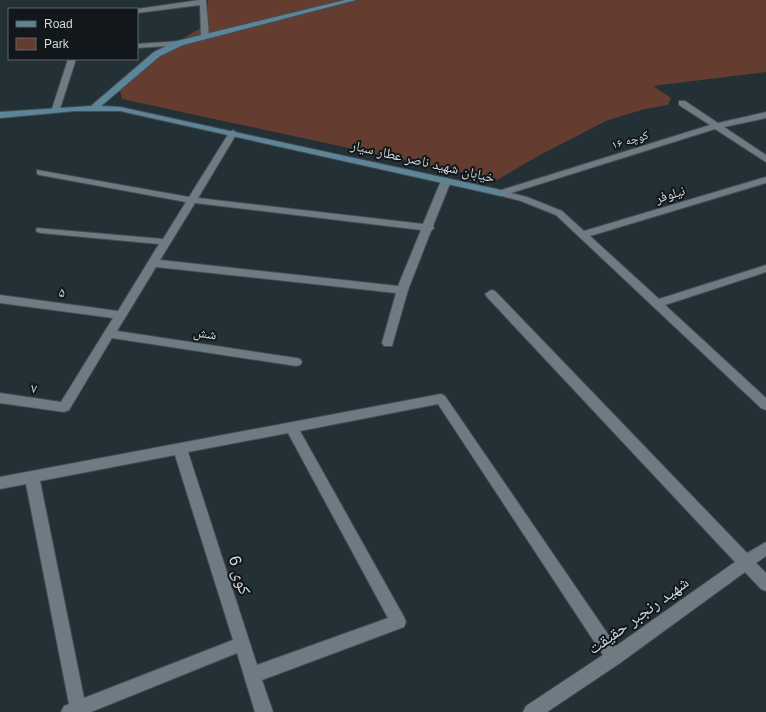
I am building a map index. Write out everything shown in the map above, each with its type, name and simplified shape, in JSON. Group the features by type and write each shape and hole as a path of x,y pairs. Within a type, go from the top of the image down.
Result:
{"street":[{"path":"138,46 180,42 353,0"},
{"path":"138,11 203,2 205,36"},
{"path":"94,108 157,54 180,42"},
{"path":"56,109 72,60"},
{"path":"682,104 766,159"},
{"name":"خیابان شهید ناصر عطار سیار","path":"0,115 56,109 120,109 524,199 559,213 766,405"},
{"name":"کوچه ۱۶","path":"501,193 716,126 766,115"},
{"path":"109,334 233,133"},
{"path":"40,172 192,200 429,228"},
{"name":"نیلوفر","path":"582,235 766,180"},
{"path":"388,343 402,290 429,228 446,181"},
{"path":"41,230 166,242"},
{"path":"153,263 402,290"},
{"path":"657,304 766,268"},
{"path":"491,294 766,584"},
{"name":"۵","path":"0,299 121,315"},
{"name":"شش","path":"109,334 296,362"},
{"name":"۷","path":"0,398 64,407 109,334"},
{"path":"0,483 441,399 614,657"},
{"path":"253,675 398,622 292,428"},
{"name":"کوی 6","path":"180,449 241,644 253,675 264,712"},
{"path":"32,477 74,710 241,644"},
{"name":"شهید رنجبر حقیقت","path":"532,712 614,657 766,548"}],"green space":[{"path":"208,0 766,0 766,72 653,86 671,98 668,105 645,109 608,120 540,155 497,180 122,99 120,90 181,40 207,24"}]}
